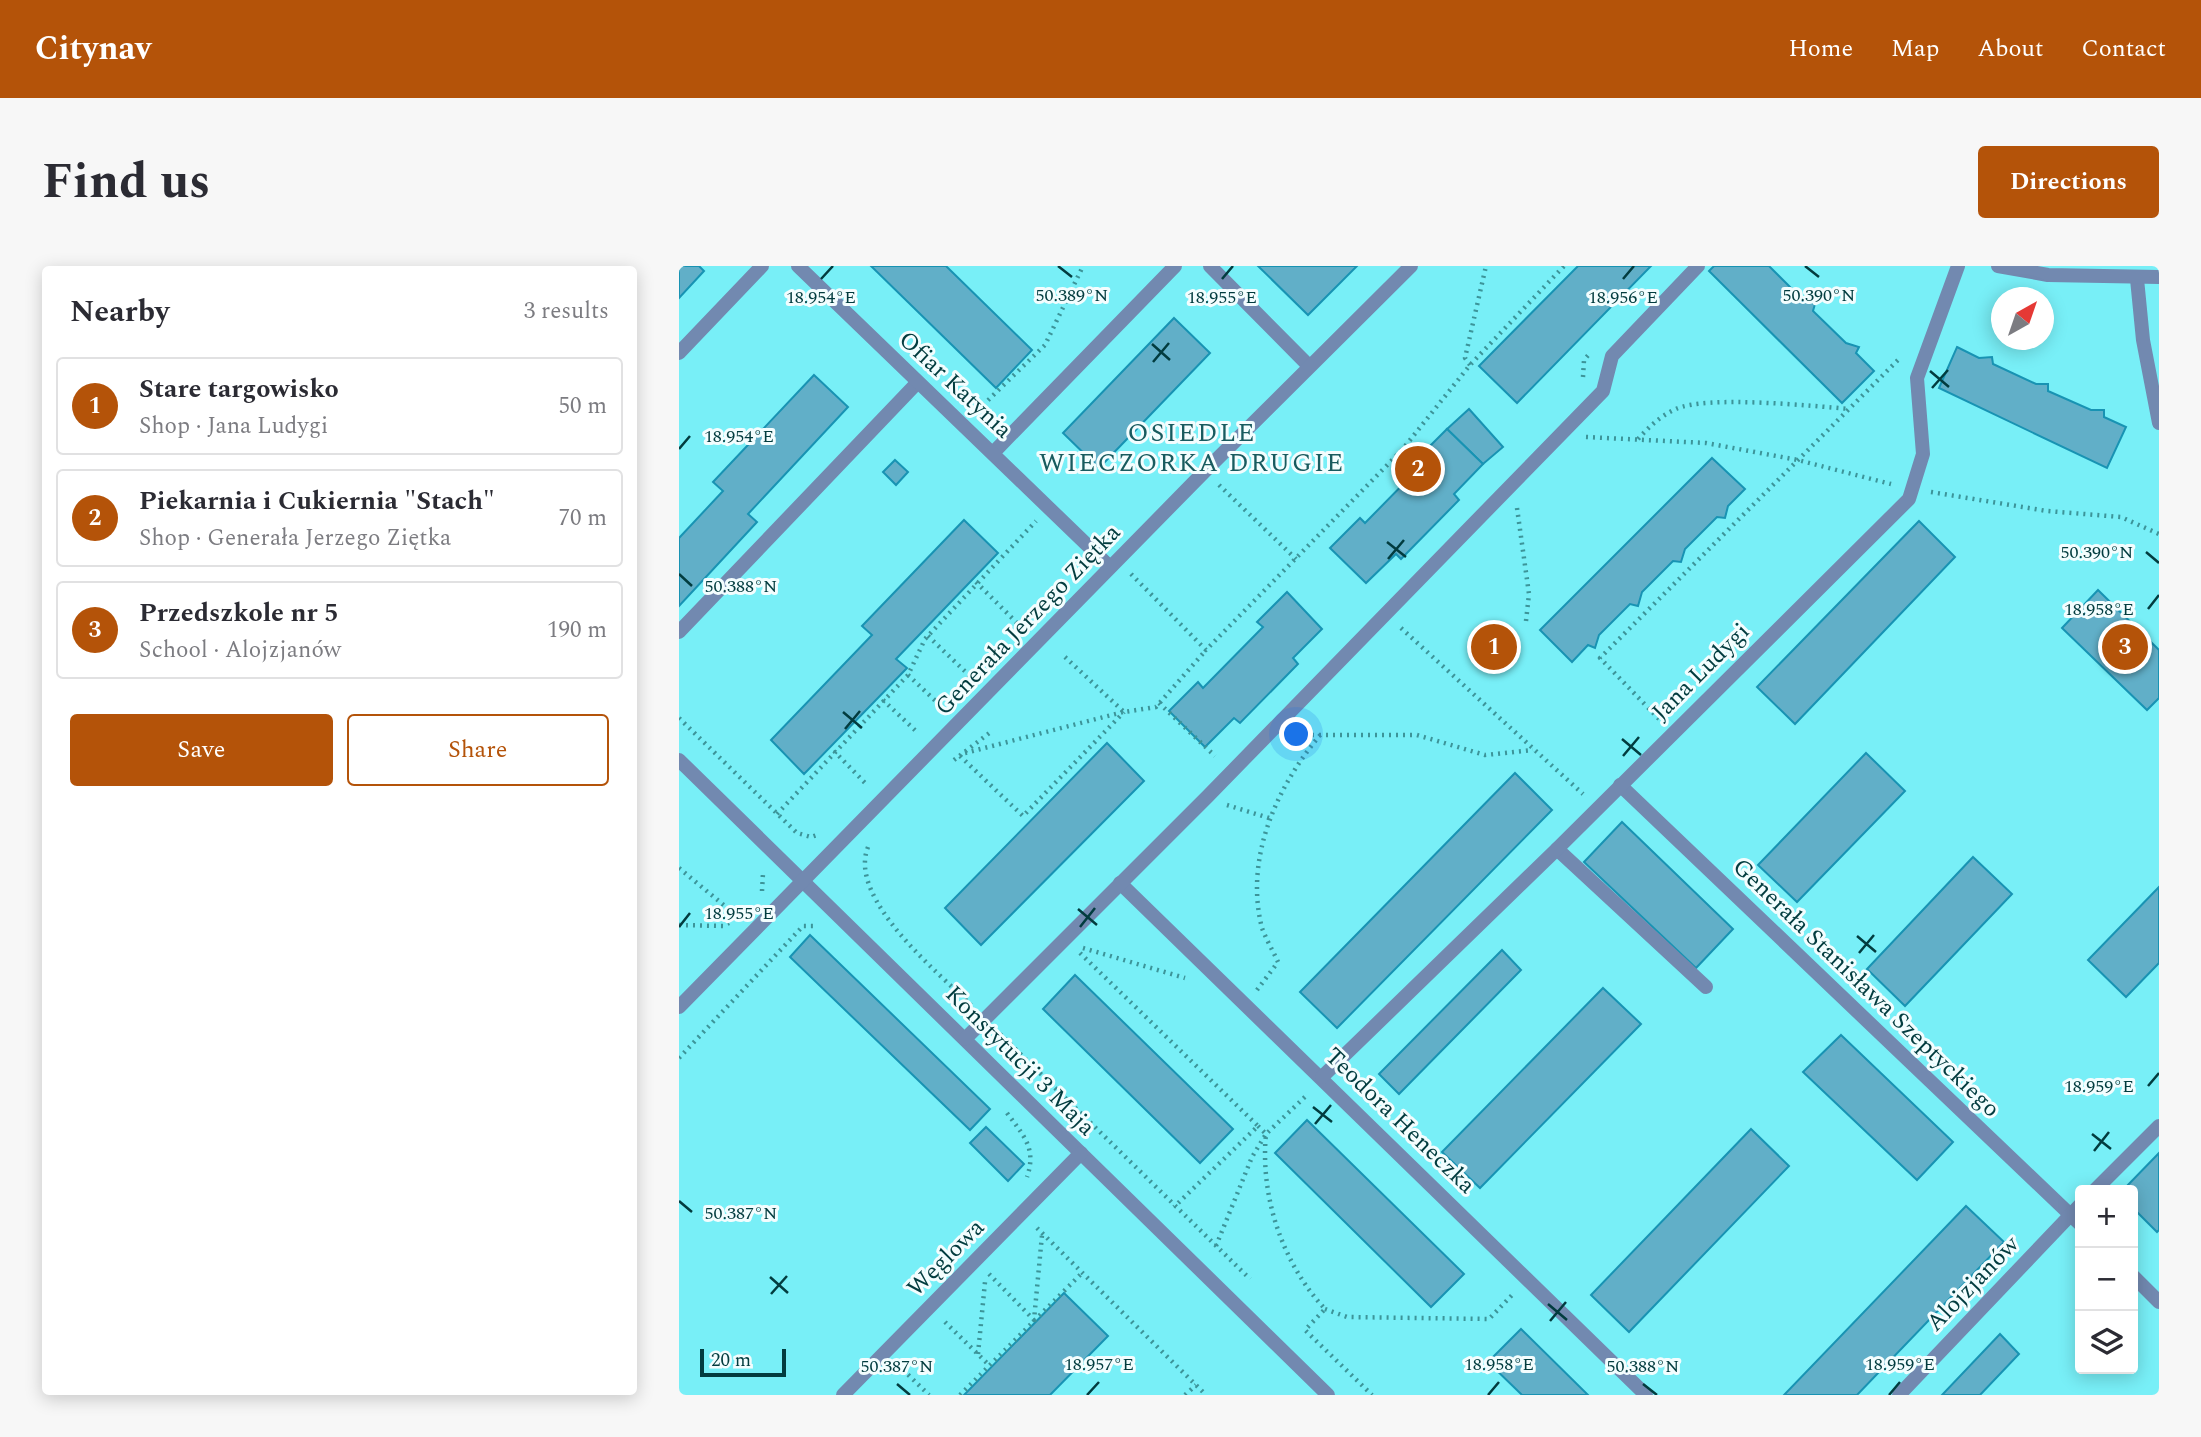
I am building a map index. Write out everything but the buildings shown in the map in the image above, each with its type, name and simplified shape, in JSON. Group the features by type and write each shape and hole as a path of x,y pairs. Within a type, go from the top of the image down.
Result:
{"street":[{"path":"679,353 762,266"},
{"name":"Ofiar Katynia","path":"798,266 1110,567"},
{"path":"993,453 1175,266"},
{"path":"1210,266 1309,366"},
{"name":"Generała Jerzego Ziętka","path":"679,1007 1110,567 1411,266"},
{"path":"965,1039 1603,391 1612,356 1698,266"},
{"name":"Jana Ludygi","path":"1319,1081 1909,499 1923,454 1917,378 1958,266"},
{"path":"1998,266 2048,275 2137,279 2159,277"},
{"path":"2137,279 2143,340 2159,423"},
{"path":"679,632 917,383"},
{"name":"Konstytucji 3 Maja","path":"679,760 1328,1395"},
{"name":"Generała Stanisława Szeptyckiego","path":"1619,785 2075,1213"},
{"path":"1557,849 1706,987"},
{"name":"Teodora Heneczka","path":"1120,883 1319,1081 1646,1395"},
{"path":"2100,1185 2159,1126"},
{"name":"Węglowa","path":"843,1395 1081,1153"},
{"name":"Alojzjanów","path":"1899,1395 2075,1217"},
{"path":"2138,1281 2159,1302"}],"path":[{"path":"974,413 1045,345 1083,266"},
{"path":"1470,365 1465,358 1486,266"},
{"path":"1124,712 1023,816 961,755 1124,712 1156,707 1206,650 1402,450 1470,365 1564,266"},
{"path":"1652,731 1661,721 1599,658 1902,356"},
{"path":"1637,440 1664,415 1686,406 1732,403 1850,409"},
{"path":"1561,435 1706,443 1798,460 1911,489 2047,511 2121,517 2159,534"},
{"path":"1218,484 1296,559"},
{"path":"1515,496 1529,594 1526,621"},
{"path":"1027,511 1045,529"},
{"path":"777,814 908,675 928,636 976,582 1037,521"},
{"path":"1131,573 1206,650"},
{"path":"976,582 1024,630"},
{"path":"1393,620 1585,797 1595,787"},
{"path":"1015,638 1033,621"},
{"path":"928,636 973,680"},
{"path":"1065,657 1124,712"},
{"path":"966,687 982,671"},
{"path":"908,675 944,709"},
{"path":"883,700 920,735"},
{"path":"936,718 951,702"},
{"path":"1160,703 1215,756"},
{"path":"679,718 797,833 811,837 822,834"},
{"path":"914,740 928,726"},
{"path":"1256,993 1277,962 1263,930 1258,902 1258,876 1269,818 1283,784 1321,734"},
{"path":"1291,736 1417,736 1485,755 1533,750"},
{"path":"834,751 869,786"},
{"path":"861,795 877,778"},
{"path":"1215,801 1269,818"},
{"path":"679,868 739,918 723,926 679,925"},
{"path":"679,1058 803,926 814,924 822,932"},
{"path":"1075,947 1081,940"},
{"path":"1075,947 1266,1134"},
{"path":"1075,947 1198,981"},
{"path":"1216,1246 1252,1157 1266,1134 1319,1081"},
{"path":"1174,1207 1258,1126"},
{"path":"1266,1134 1263,1158 1270,1209 1302,1279 1325,1309 1347,1317 1489,1319 1521,1286"},
{"path":"1034,1320 1042,1235"},
{"path":"978,1354 986,1271 1034,1320"},
{"path":"960,1395 1081,1274"},
{"path":"1325,1309 1305,1330 1372,1395"},
{"path":"941,1318 989,1366"},
{"path":"1185,1395 1196,1385"}],"place":[{"name":"Piekarnia i Cukiernia \"Stach\"","path":"1418,469"},
{"name":"Stare targowisko","path":"1494,647"},
{"name":"Przedszkole nr 5","path":"2125,647"}],"district":[{"name":"OSIEDLE WIECZORKA DRUGIE","path":"1192,448"}]}
